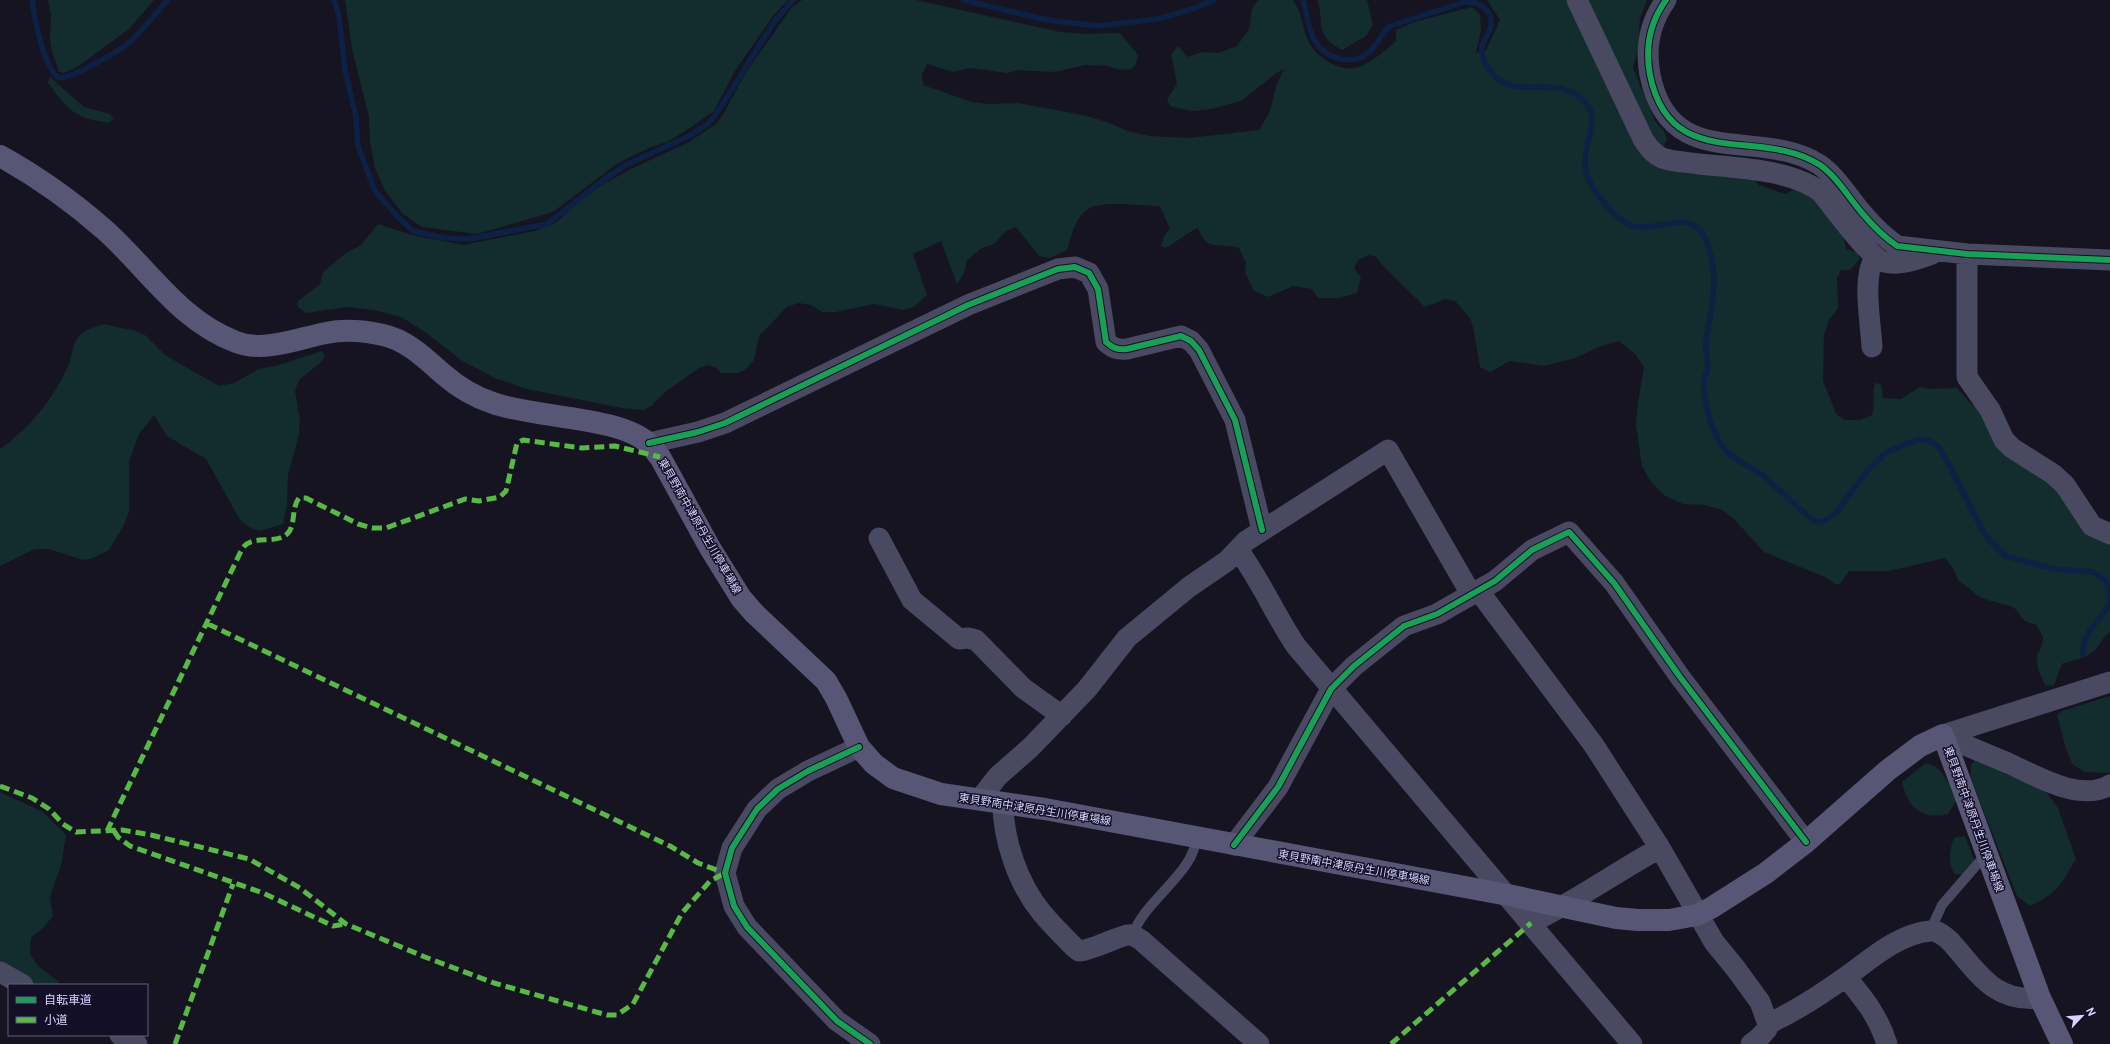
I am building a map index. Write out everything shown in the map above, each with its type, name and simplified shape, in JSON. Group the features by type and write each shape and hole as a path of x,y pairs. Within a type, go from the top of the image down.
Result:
{"main road":[{"name":"東貝野南中津原丹生川停車場線","path":"0,156 49,187 106,232 174,302 193,319 238,343 259,345 328,332 352,331 385,335 400,341 421,355 466,392 491,403 510,409 615,426 649,443 660,457 710,548 741,598 754,613 826,680 859,747 874,764 893,778 941,794 1003,802 1508,895 1616,918 1669,920 1697,915 1722,902 1766,873 1806,842 1888,770 1920,746 1942,735 2040,998 2062,1044"}],"street":[{"path":"1577,0 1643,139 1650,150 1662,158 1674,161 1748,169 1787,177 1812,185 1821,192 1876,257 1883,262 1899,263 1915,260 1939,251"},
{"path":"1666,0 1658,11 1650,36 1649,70 1653,87 1660,105 1680,129 1709,141 1778,150 1802,156 1821,166 1845,191 1862,214 1897,246 1967,254 2110,260"},
{"path":"1967,254 1967,377 1990,410 2004,440 2012,448 2053,474 2066,485 2092,526 2110,534"},
{"path":"1872,347 1868,279 1871,263 1876,257"},
{"path":"649,443 698,432 725,423 861,355 968,305 1048,272 1075,267 1089,273 1098,289 1106,342 1112,347 1119,350 1127,349 1181,336 1191,342 1199,350 1235,420 1262,530"},
{"path":"980,799 998,776 1030,748 1087,689 1127,638 1189,587 1227,561 1246,541 1388,450 1475,592 1578,721 1660,848 1686,892 1697,915 1714,942 1760,1002 1768,1024 1767,1029 1751,1044"},
{"path":"1234,845 1278,787 1331,689 1354,666 1404,626 1425,620 1495,581 1532,550 1569,532 1614,583 1680,677 1806,842"},
{"path":"879,538 912,600 959,638 976,640 1023,688 1062,716"},
{"path":"1238,550 1247,562 1285,629 1331,689 1508,895 1632,1044"},
{"path":"1942,735 2110,682"},
{"path":"1942,735 2053,784 2081,790 2094,790 2110,785"},
{"path":"859,747 808,771 778,789 757,809 732,848 724,873 734,906 747,927 837,1021 870,1044"},
{"path":"1003,802 1005,830 1019,874 1030,896 1042,913 1074,947 1079,951 1088,950 1124,936 1133,935 1141,940 1259,1044"},
{"path":"1531,923 1564,907 1618,871 1660,848"},
{"path":"1768,1024 1809,1002 1885,948 1930,931 1941,934 1949,940 1988,984 1999,992 2019,999 2040,998"},
{"path":"0,972 21,984"},
{"path":"1846,977 1871,1008 1880,1023 1887,1044"},
{"path":"122,1036 137,1044"}],"lane":[{"path":"1133,935 1139,922 1193,855 1196,838"},
{"path":"1930,931 1942,904 1987,853"}],"green space":[{"path":"48,0 154,0 129,29 80,65 65,73 59,72 52,51 50,39 51,16"},
{"path":"345,0 788,0 773,16 735,71 714,111 669,141 649,148 618,163 553,212 477,234 422,227 403,214 385,191 375,168 370,142 369,117 352,49"},
{"path":"802,0 916,0 1060,32 1083,34 1120,33 1138,55 1136,64 1131,69 1120,70 1107,66 1086,65 1054,72 1019,70 1007,73 970,68 953,72 927,64 922,75 923,85 972,102 990,104 1018,103 1083,115 1107,122 1127,131 1150,136 1189,138 1259,130 1270,111 1276,86 1284,69 1275,74 1241,101 1211,109 1191,111 1170,106 1167,99 1177,84 1171,54 1178,46 1188,57 1202,52 1219,53 1237,46 1249,29 1252,9 1258,0 1293,0 1298,9 1308,40 1317,52 1330,63 1346,68 1354,68 1370,62 1393,44 1396,41 1396,30 1417,21 1472,7 1480,15 1481,30 1476,53 1486,50 1500,20 1487,0 1571,0 1639,143 1750,176 1759,185 1785,194 1801,186 1810,191 1844,237 1846,249 1857,252 1860,259 1850,270 1841,270 1837,278 1838,308 1829,320 1824,335 1823,381 1836,414 1845,420 1860,420 1872,415 1875,383 1881,384 1883,398 1901,399 1920,387 1930,389 1957,388 1972,405 1985,410 2110,539 2110,632 2093,652 2076,660 2063,663 2053,686 2045,685 2038,669 2037,655 2042,646 2043,637 2036,624 2023,620 2018,612 2012,607 1982,598 1959,582 1953,568 1945,558 1889,571 1849,571 1840,584 1835,584 1825,577 1764,552 1735,520 1722,510 1704,505 1683,504 1664,495 1651,482 1642,466 1636,425 1644,367 1636,355 1619,341 1599,347 1575,358 1544,366 1510,361 1490,372 1480,367 1470,318 1455,301 1445,299 1425,307 1383,266 1376,257 1370,255 1358,260 1354,268 1361,277 1357,293 1339,298 1318,298 1312,289 1293,286 1268,297 1254,291 1245,272 1246,263 1239,248 1210,244 1205,241 1198,228 1189,232 1166,248 1161,246 1164,236 1170,229 1160,206 1110,204 1091,207 1078,219 1073,229 1067,250 1050,258 1039,256 1016,227 1006,231 994,244 982,248 967,260 964,273 957,284 941,241 913,254 927,295 914,307 903,310 874,304 836,312 822,312 811,305 798,303 787,307 759,336 754,360 745,370 737,373 721,373 717,368 708,365 699,368 665,392 651,406 643,410 622,408 527,389 495,378 461,360 425,332 401,317 374,310 347,307 306,313 297,306 298,301 320,284 323,272 346,253 361,245 378,224 412,235 463,245 535,231 557,222 583,198 605,183 689,142 716,124 724,113 746,72 792,7"},
{"path":"1317,0 1367,0 1373,25 1366,36 1342,50 1333,44 1323,33"},
{"path":"1582,0 1647,0 1640,18 1638,48 1633,68 1655,121 1664,131 1667,139 1664,146 1659,149"},
{"path":"50,77 84,107 110,114 114,119 108,123 96,121 79,115 61,100 48,83"},
{"path":"105,324 134,330 145,335 165,355 219,386 234,383 259,369 279,365 322,351 325,357 299,380 295,391 300,421 299,434 288,475 287,504 283,524 259,531 249,527 240,520 206,459 167,436 154,415 139,434 129,461 129,512 123,527 109,550 91,559 83,560 49,549 35,549 0,566 0,449 31,422 48,401 68,366 74,344 78,337 87,330"},
{"path":"2110,696 2110,773 2085,772 2072,764 2066,749 2057,715 2062,711"},
{"path":"1976,759 2043,788 2058,808 2076,859 2054,892 2030,906 2017,896 1971,779 1971,765"},
{"path":"1926,763 1937,768 1942,773 1951,789 1956,801 1948,814 1930,815 1923,813 1917,810 1908,799 1902,782"},
{"path":"0,792 43,812 66,835 61,865 50,897 53,916 43,928 31,938 30,954 37,965 59,982 59,984 34,984 0,964"},
{"path":"1965,836 1974,860 1962,875 1954,874 1950,860 1952,843 1954,838"}],"waterway":[{"path":"32,0 40,42 48,64 58,77 72,75 83,70 126,45 136,37 168,0"},
{"path":"334,0 339,16 345,70 356,117 358,146 375,191 396,215 413,231 445,238 469,239 547,224 605,179 626,165 691,135 709,123 774,22 793,0"},
{"path":"963,0 1047,20 1097,26 1158,19 1195,8 1214,0"},
{"path":"1303,0 1309,26 1319,47 1331,56 1346,60 1360,58 1367,54 1390,26 1465,2 1476,3 1485,9 1491,17 1491,23 1483,44 1482,53 1486,64 1492,73 1502,82 1514,86 1552,87 1564,89 1576,95 1587,105 1591,113 1592,122 1586,150 1586,170 1589,180 1596,193 1613,213 1632,226 1651,227 1681,222 1690,224 1698,228 1704,236 1711,255 1714,274 1711,313 1706,342 1708,369 1704,379 1704,394 1713,427 1723,447 1733,457 1762,475 1814,521 1822,522 1835,514 1867,471 1887,452 1919,439 1930,441 1938,446 1946,459 1985,535 2005,556 2054,569 2093,572 2106,581 2110,596 2109,604 2086,637 2083,655"}],"marked path":[{"path":"107,831 242,549 246,544 258,540 277,539 288,533 292,525 295,506 299,498 306,498 358,524 372,528 386,528 465,499 479,501 500,497 506,491 517,443 523,440 582,448 615,446 660,457"},
{"path":"208,624 670,846 698,863 725,873"},
{"path":"0,786 32,798 49,809 63,824 76,832 122,830 151,835 249,859 300,888 346,924 425,957 494,983 607,1015 617,1015 633,1004 682,913 710,881 725,873"},
{"path":"114,831 118,837 130,846 263,893 333,926 346,924"},
{"path":"175,1044 233,884"},
{"path":"1391,1044 1531,923"}],"cycle path":[{"path":"1666,0 1656,17 1650,36 1648,55 1650,75 1661,106 1677,125 1697,137 1720,142 1771,148 1796,154 1820,165 1837,182 1870,222 1897,246 1967,254 2110,260"},
{"path":"649,443 698,432 725,423 968,305 1058,269 1075,267 1089,273 1098,289 1106,342 1111,346 1118,349 1127,349 1181,336 1191,341 1199,350 1235,420 1262,530"},
{"path":"1234,845 1278,787 1331,689 1354,666 1404,626 1437,614 1495,581 1532,550 1569,532 1614,583 1680,677 1806,842"},
{"path":"859,747 808,771 778,789 757,809 732,848 725,873 734,906 747,927 837,1021 870,1044"}]}
